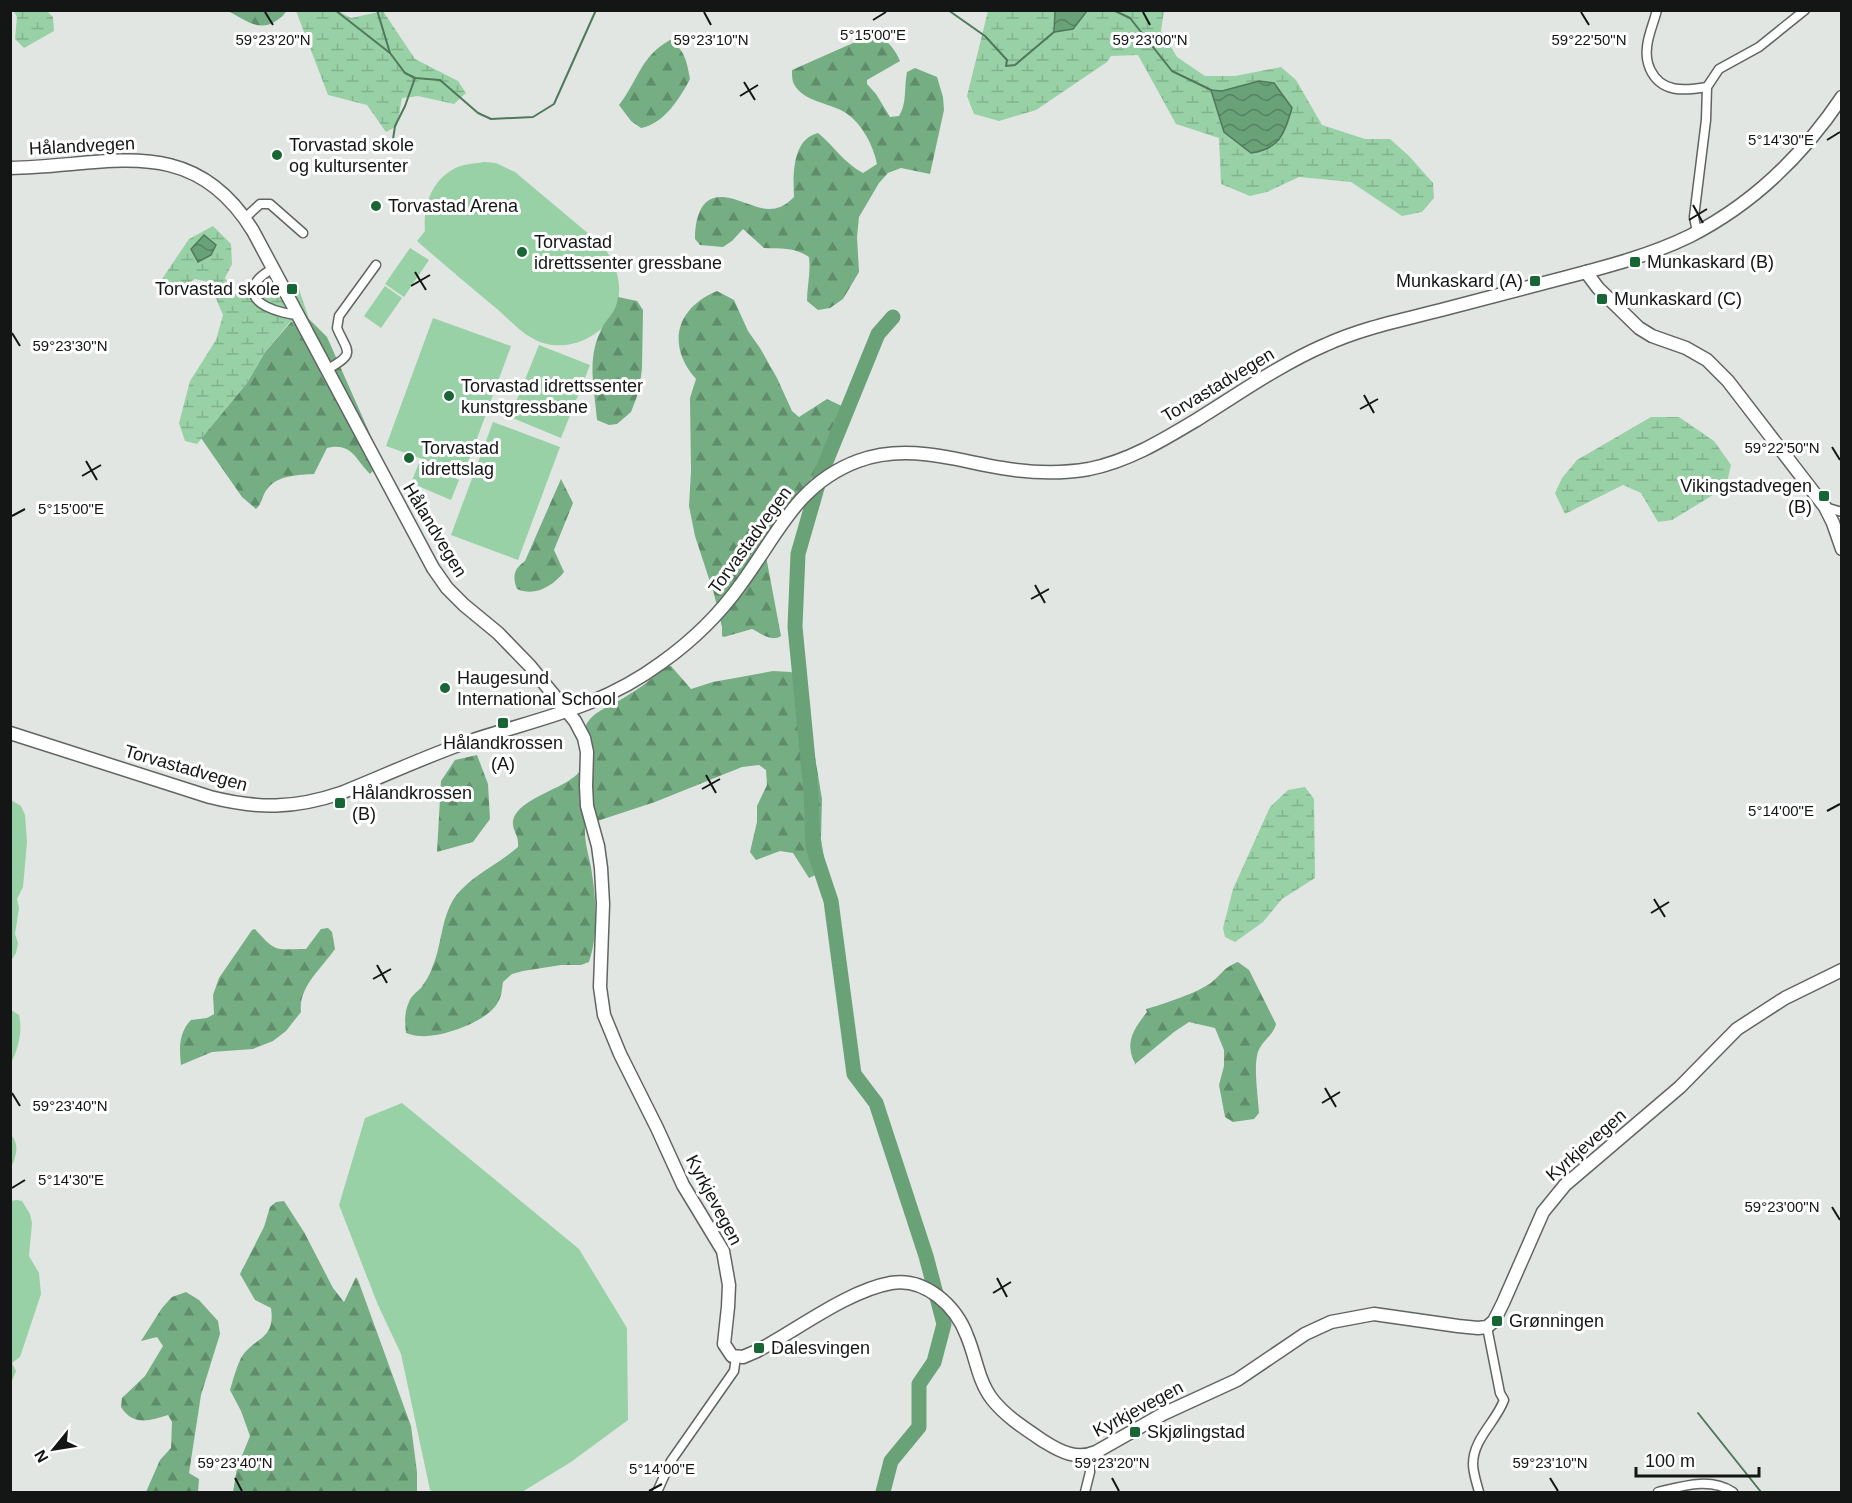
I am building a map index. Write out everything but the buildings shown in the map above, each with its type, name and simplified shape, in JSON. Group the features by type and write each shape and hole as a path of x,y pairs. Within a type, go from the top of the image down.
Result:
{"main road":[{"name":"Torvastadvegen","path":"10,733 210,797 246,805 276,807 322,800 459,745 597,701 635,681 686,644 716,615 736,591 783,521 800,500 820,481 847,465 882,454 909,452 930,453 1038,473 1061,472 1119,461 1153,446 1263,378 1331,342 1390,323 1586,272 1656,251 1697,232 1734,210 1779,173 1808,143 1842,96"},
{"name":"Hålandvegen","path":"10,168 55,167 110,160 155,161 183,169 205,180 225,195 245,218 441,580 464,605 522,657 567,712"},
{"path":"1586,272 1598,288 1639,328 1652,336 1686,348 1707,360 1728,381 1825,507 1842,549"},
{"name":"Kyrkjevegen","path":"567,712 578,726 588,752 587,806 598,846 601,868 603,904 600,987 604,1015 620,1054 683,1185 723,1251 729,1285 724,1344 726,1350 736,1357 743,1357 853,1297 891,1283 910,1283 924,1287 941,1298 955,1313 969,1338 981,1381 992,1399 1004,1412 1055,1448 1077,1456 1090,1454 1163,1414 1237,1380 1305,1334 1331,1322 1374,1314 1458,1326 1486,1327 1494,1321 1503,1303 1543,1212 1565,1185 1680,1087 1737,1029 1803,988 1842,970"}],"street":[{"path":"1657,10 1647,46 1647,62 1656,80 1665,87 1694,89 1707,87"},
{"path":"1697,232 1694,217 1706,120 1707,87 1719,69 1759,46 1805,10"},
{"path":"245,218 260,204 270,204 303,233"},
{"path":"328,369 347,354 346,344 336,328 339,316 376,265"},
{"path":"273,268 257,281 254,289 256,297 264,305 288,314 298,315"},
{"path":"1825,507 1842,512"},
{"path":"1479,1492 1473,1463 1476,1451 1483,1434 1500,1411 1504,1400 1500,1393 1486,1327"},
{"path":"657,1492 681,1444 734,1371 736,1357"},
{"path":"1085,1492 1090,1472 1090,1454"},
{"path":"1658,1492 1700,1483 1713,1484 1733,1492"}],"green space":[{"path":"286,10 276,21 264,25 252,24 228,11"},
{"path":"14,11 47,11 53,17 54,31 24,48 15,39 17,17"},
{"path":"296,11 338,11 351,18 383,11 415,59 458,81 466,93 454,104 418,96 402,98 397,126 386,132 367,105 328,95"},
{"path":"988,11 1055,11 1054,31 1073,29 1087,11 1164,11 1161,31 1177,57 1205,76 1235,76 1281,67 1296,80 1322,125 1365,139 1390,139 1433,183 1434,198 1422,212 1402,216 1351,182 1299,177 1267,192 1250,196 1221,184 1219,138 1176,124 1138,55 1111,56 1107,62 1036,110 999,121 974,114 967,96"},
{"path":"868,32 888,42 900,61 867,80 867,84 890,117 899,116 902,111 907,72 915,68 937,77 944,110 930,174 901,168 888,173 879,183 859,217 857,237 859,272 843,299 830,308 818,310 807,301 809,257 793,250 764,248 743,229 723,247 700,245 695,239 696,225 704,205 708,200 715,198 723,197 767,209 785,205 794,197 794,169 799,150 803,142 818,133 850,164 863,173 877,164 870,143 857,123 846,113 804,95 794,84 792,75 792,70 853,43"},
{"path":"670,40 679,48 684,57 690,79 664,116 649,126 641,128 631,121 619,105 646,61"},
{"path":"484,162 496,163 515,172 602,245 607,252 615,267 619,283 618,300 610,319 592,336 568,345 543,343 532,338 417,241 425,231 427,205 438,182 444,175 456,168"},
{"path":"213,226 231,244 232,264 225,278 235,294 259,294 280,286 299,289 309,319 290,322 265,352 247,383 197,444 185,441 179,423 190,381 216,340 223,315 209,282 195,279 168,294 160,282 189,239"},
{"path":"410,248 429,260 404,297 385,284"},
{"path":"385,286 402,298 381,328 364,316"},
{"path":"717,291 734,300 748,331 777,378 792,411 799,417 827,399 848,409 836,429 828,450 830,450 765,551 781,636 777,638 766,637 752,629 722,636 714,594 695,536 689,506 690,398 696,379 681,353 680,329 684,317 692,307"},
{"path":"618,297 637,301 643,310 642,368 639,391 631,412 617,424 609,425 597,420 593,364 596,341 615,308"},
{"name":"Torvastad idrettssenter kunstgressbane","path":"433,318 511,346 464,474 386,446"},
{"path":"309,319 327,337 382,461 370,474 348,450 342,447 327,448 314,474 289,476 277,480 266,490 256,509 242,497 201,438 247,383 265,352 291,322"},
{"path":"539,345 590,365 561,438 510,417"},
{"path":"1651,417 1679,417 1714,441 1731,465 1726,487 1672,520 1658,522 1641,493 1623,485 1565,514 1555,493 1562,478 1577,460"},
{"path":"493,422 560,447 518,560 451,535"},
{"path":"419,463 459,480 451,500 411,483"},
{"path":"561,479 573,503 554,550 564,572 555,582 543,589 530,592 517,589 515,573 525,561"},
{"path":"671,666 691,689 713,682 773,671 791,672 797,677 810,705 812,739 822,799 821,839 824,871 809,878 793,853 780,851 756,860 750,852 757,822 757,806 767,785 766,770 759,765 742,767 655,802 585,825 596,915 589,962 512,974 503,982 500,998 494,1008 476,1021 452,1031 429,1036 406,1033 407,1006 430,973 446,915 456,896 476,877 518,847 513,825 515,816 521,808 566,782 581,769 584,758 585,728 590,718 635,690 665,667"},
{"path":"477,755 488,784 490,819 473,842 437,852 441,781 455,760"},
{"path":"1305,787 1314,799 1315,878 1282,899 1263,922 1235,942 1225,937 1223,928 1233,889 1270,807 1288,790"},
{"path":"11,800 21,806 25,815 27,842 23,887 17,899 19,908 15,934 18,943 11,961"},
{"path":"328,928 332,932 335,949 307,986 303,994 301,1012 286,1031 273,1041 253,1049 212,1052 181,1065 180,1046 184,1030 191,1020 207,1018 214,1014 213,995 219,978 252,930 255,929 268,943 278,948 306,949 321,929"},
{"path":"1238,962 1249,970 1276,1024 1272,1033 1260,1047 1257,1056 1259,1113 1254,1119 1233,1122 1225,1117 1219,1085 1224,1066 1224,1050 1215,1028 1189,1022 1134,1065 1130,1049 1132,1036 1147,1012 1146,1009 1199,990 1212,982 1229,966"},
{"path":"11,1010 19,1015 20,1033 18,1046 11,1063"},
{"path":"402,1103 579,1249 627,1328 628,1420 571,1462 522,1492 434,1492 430,1490 401,1354 378,1305 339,1205 365,1118"},
{"path":"11,1135 16,1143 16,1155 11,1168"},
{"path":"10,1201 22,1201 30,1214 32,1223 29,1256 39,1273 41,1294 20,1357 12,1363 16,1371 10,1381"},
{"path":"284,1201 304,1232 333,1288 344,1302 356,1277 358,1280 411,1426 417,1472 417,1492 233,1492 237,1468 250,1436 230,1390 241,1358 267,1333 272,1319 271,1308 255,1300 240,1274 264,1227 270,1207 276,1202"},
{"path":"186,1292 199,1300 218,1321 220,1334 201,1395 189,1473 199,1479 198,1492 146,1492 160,1460 171,1448 172,1422 168,1415 148,1420 131,1417 121,1407 122,1398 145,1376 163,1346 157,1337 141,1341 162,1308 172,1297"}],"water":[{"path":"1055,10 1087,11 1073,29 1054,32"},
{"path":"1259,81 1274,83 1292,108 1283,133 1275,144 1251,153 1224,132 1211,90 1222,91"},
{"path":"204,235 216,245 211,255 198,262 191,249"}],"waterway":[{"path":"335,10 390,53 405,73 415,78 440,80 478,113 491,119 533,117 554,104 596,10"},
{"path":"377,10 390,53"},
{"path":"948,10 985,36 1007,60 1006,66 1015,65 1054,32"},
{"path":"1113,10 1130,18 1172,71 1211,90"},
{"path":"391,153 395,126 415,78"},
{"path":"883,1492 891,1461 919,1427 919,1384 934,1362 944,1324 926,1256 876,1103 854,1074 831,901 813,847 811,791 795,627 798,554 821,474 878,334 893,317"},
{"path":"1698,1413 1761,1492"}],"place":[{"name":"Torvastad skole og kultursenter","path":"277,155"},
{"name":"Torvastad Arena","path":"376,206"},
{"name":"Torvastad idrettssenter gressbane","path":"522,252"},
{"name":"Munkaskard (B)","path":"1635,262"},
{"name":"Munkaskard (A)","path":"1535,281"},
{"name":"Torvastad skole","path":"292,289"},
{"name":"Munkaskard (C)","path":"1602,299"},
{"name":"Torvastad idrettssenter kunstgressbane","path":"449,396"},
{"name":"Torvastad idrettslag","path":"409,458"},
{"name":"Vikingstadvegen (B)","path":"1824,496"},
{"name":"Haugesund International School","path":"445,688"},
{"name":"Hålandkrossen (A)","path":"503,723"},
{"name":"Hålandkrossen (B)","path":"340,803"},
{"name":"Grønningen","path":"1497,1321"},
{"name":"Dalesvingen","path":"759,1348"},
{"name":"Skjølingstad","path":"1135,1432"}]}
